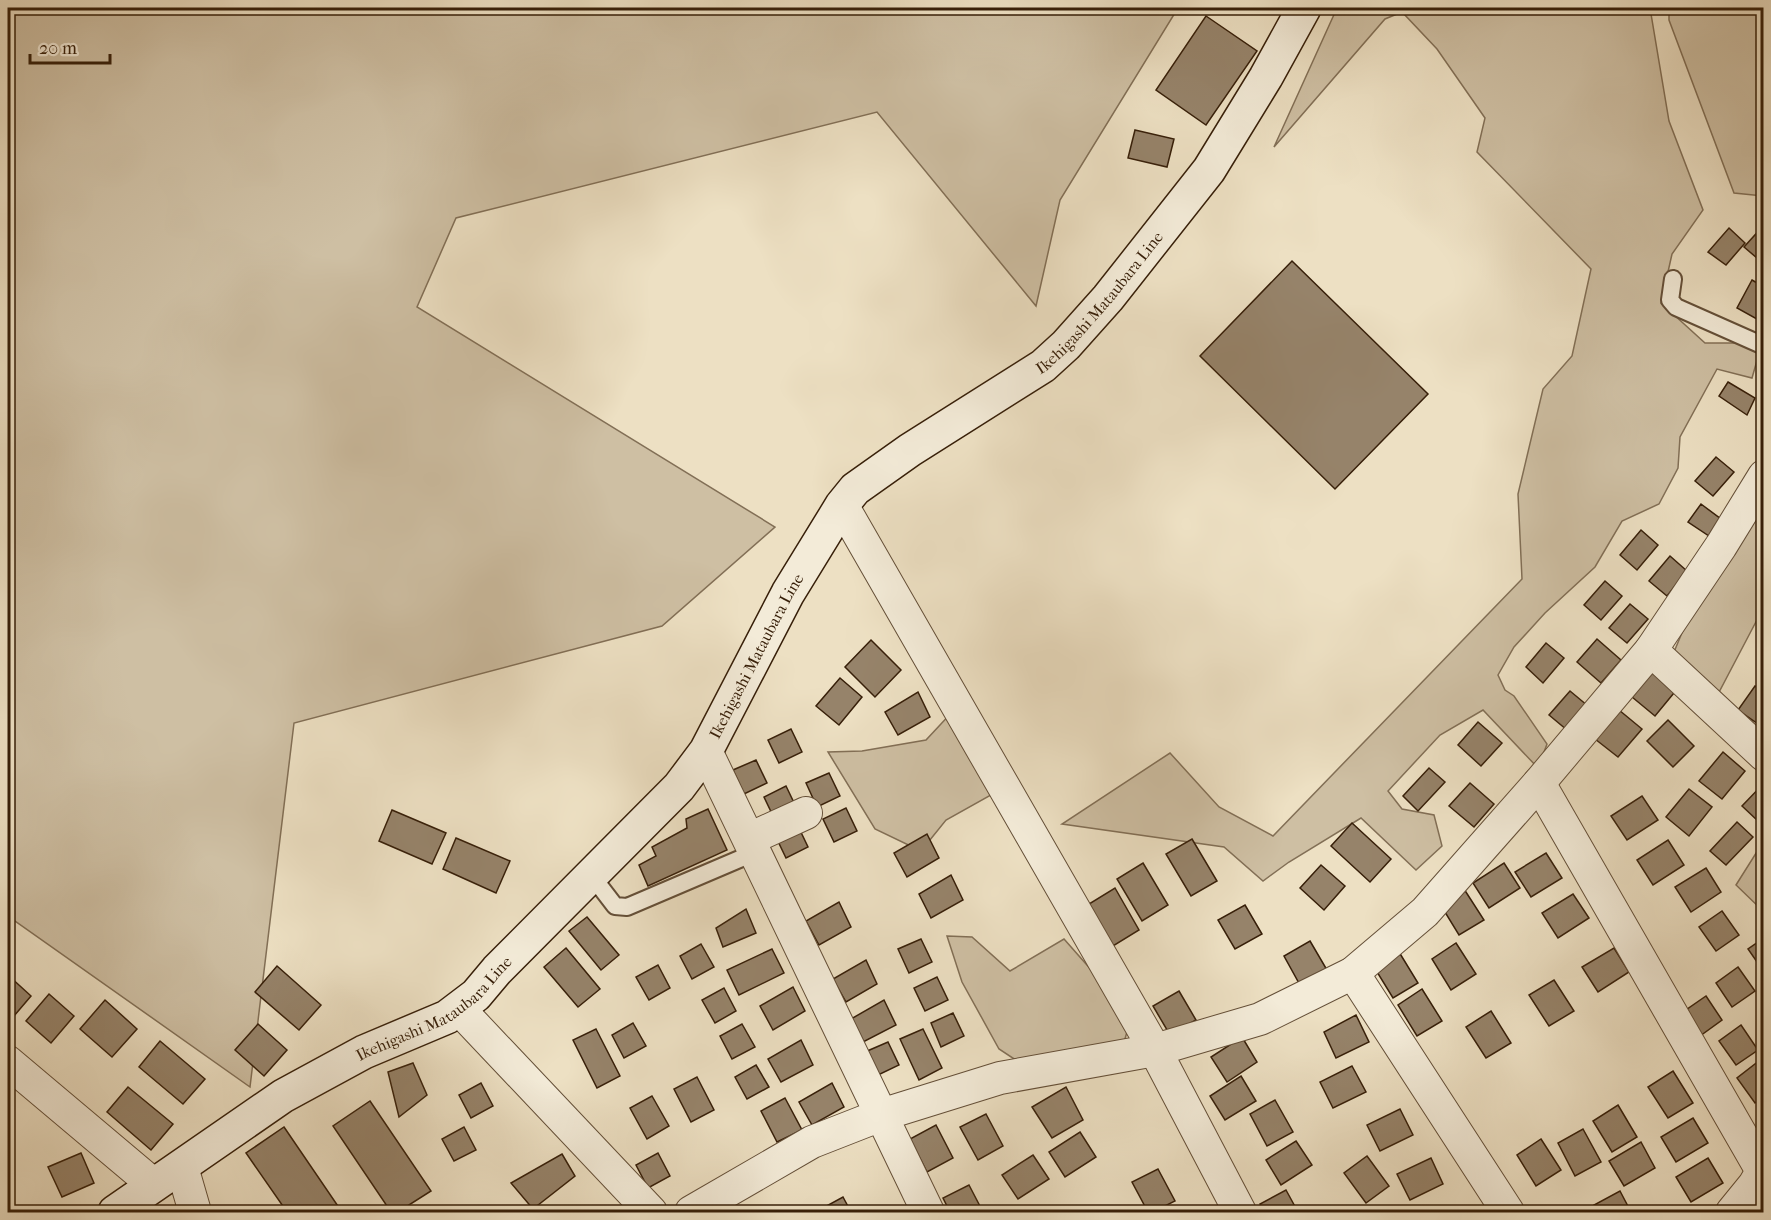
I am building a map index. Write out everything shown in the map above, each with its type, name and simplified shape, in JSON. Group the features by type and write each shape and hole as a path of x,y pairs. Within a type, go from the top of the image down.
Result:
{"main road":[{"name":"Ikehigashi Mataubara Line","path":"115,1212 283,1096 364,1052 447,1017 476,995 497,970 679,787 706,751 788,594 842,505 855,489 910,450 1043,366 1066,345 1108,298 1209,170 1266,77 1304,8"}],"street":[{"path":"692,1212 812,1142 881,1115 1000,1078 1155,1050 1260,1019 1353,973 1425,912 1539,783 1651,650 1764,476"},
{"path":"842,505 1155,1050 1240,1212"},
{"path":"1651,650 1764,755"},
{"path":"706,751 928,1212"},
{"path":"1539,783 1761,1179 1732,1212"},
{"path":"753,846 806,813"},
{"path":"1353,973 1508,1212"},
{"path":"459,1009 651,1212"},
{"path":"8,1062 154,1185"},
{"path":"182,1167 195,1212"}],"lane":[{"path":"1673,279 1670,300 1676,307 1764,346"},
{"path":"592,876 615,906 627,907 753,846"}],"shaded area":[{"path":"8,8 1178,8 1060,200 1036,306 877,112 456,218 417,307 775,527 662,626 294,723 250,1087 8,916"},
{"path":"1337,8 1650,8 1669,121 1703,210 1672,254 1661,303 1705,343 1762,343 1752,378 1717,369 1680,437 1678,468 1659,504 1622,521 1595,567 1545,613 1514,647 1498,675 1505,690 1514,696 1547,744 1538,768 1483,710 1440,735 1388,791 1402,809 1434,815 1442,846 1416,870 1361,818 1289,862 1263,881 1224,847 1062,824 1170,753 1219,807 1273,836 1522,579 1518,494 1543,389 1572,356 1591,269 1477,152 1485,118 1437,49 1402,12 1385,19 1274,147"},
{"path":"1669,8 1763,8 1763,196 1734,193 1669,20"},
{"path":"1763,498 1763,617 1759,616 1717,696 1674,652 1686,623"},
{"path":"953,711 991,795 946,820 921,851 875,829 828,752 862,751 926,740"},
{"path":"1763,842 1763,911 1736,885"},
{"path":"947,936 972,937 1010,971 1064,939 1116,998 1129,1025 1120,1056 1034,1072 999,1049 962,982"}],"building":[{"path":"1206,16 1257,51 1206,125 1156,90"},
{"path":"1135,130 1174,139 1167,167 1128,158"},
{"path":"1764,225 1764,264 1744,247"},
{"path":"1729,228 1745,243 1726,265 1708,252"},
{"path":"1292,261 1428,394 1335,489 1200,356"},
{"path":"1752,280 1764,287 1764,323 1737,308"},
{"path":"1728,382 1755,398 1747,415 1719,396"},
{"path":"1716,457 1734,472 1713,496 1695,481"},
{"path":"1701,504 1721,519 1709,536 1688,522"},
{"path":"1641,530 1658,545 1637,570 1620,555"},
{"path":"1670,556 1687,571 1667,596 1649,581"},
{"path":"1605,581 1622,596 1601,620 1584,605"},
{"path":"1630,604 1648,619 1627,643 1609,628"},
{"path":"1597,639 1621,660 1601,683 1577,662"},
{"path":"871,640 901,670 875,697 845,667"},
{"path":"1546,643 1564,658 1543,683 1526,667"},
{"path":"1655,669 1678,688 1655,716 1632,697"},
{"path":"840,678 862,697 839,725 816,706"},
{"path":"1755,686 1764,691 1764,728 1738,710"},
{"path":"1570,691 1588,706 1567,730 1549,715"},
{"path":"918,692 930,717 898,735 885,712"},
{"path":"1619,710 1642,729 1618,757 1595,739"},
{"path":"1668,720 1694,746 1673,767 1647,741"},
{"path":"1478,722 1502,743 1481,766 1458,745"},
{"path":"791,729 802,752 779,763 768,740"},
{"path":"1723,752 1745,771 1722,799 1699,781"},
{"path":"756,760 767,783 744,794 733,770"},
{"path":"1429,768 1445,782 1418,811 1403,796"},
{"path":"829,773 840,796 817,807 806,783"},
{"path":"1470,783 1494,804 1474,827 1449,806"},
{"path":"1764,783 1764,815 1758,821 1742,806"},
{"path":"786,786 797,809 775,820 764,797"},
{"path":"1689,789 1712,807 1689,836 1666,817"},
{"path":"1642,796 1658,820 1627,840 1611,816"},
{"path":"846,808 857,831 834,842 823,819"},
{"path":"708,809 727,850 648,886 639,865 656,856 652,847 687,828 686,819"},
{"path":"392,810 446,833 432,864 379,841"},
{"path":"1737,822 1753,837 1726,865 1710,851"},
{"path":"1352,823 1391,859 1370,882 1331,846"},
{"path":"797,824 808,847 786,858 775,835"},
{"path":"927,834 939,858 907,877 894,853"},
{"path":"456,838 510,861 496,893 443,869"},
{"path":"1192,839 1217,881 1191,896 1166,854"},
{"path":"1668,840 1684,865 1653,885 1637,860"},
{"path":"1546,853 1562,878 1531,897 1515,872"},
{"path":"1143,863 1168,905 1142,921 1117,879"},
{"path":"1504,863 1520,888 1489,908 1473,883"},
{"path":"1321,865 1345,886 1324,910 1300,888"},
{"path":"1706,868 1721,892 1691,912 1675,887"},
{"path":"951,875 963,900 931,918 919,894"},
{"path":"1115,888 1139,930 1113,946 1089,904"},
{"path":"1464,889 1484,920 1459,935 1440,904"},
{"path":"1573,894 1589,918 1558,938 1542,913"},
{"path":"839,902 851,927 819,945 806,921"},
{"path":"1245,905 1262,934 1235,949 1218,920"},
{"path":"746,909 756,933 723,947 716,928"},
{"path":"1722,911 1739,935 1716,951 1699,927"},
{"path":"587,917 619,955 601,970 569,931"},
{"path":"1764,938 1764,972 1748,949"},
{"path":"921,939 932,962 909,973 898,949"},
{"path":"1310,941 1327,970 1300,985 1284,956"},
{"path":"1456,943 1476,974 1451,990 1432,959"},
{"path":"701,944 714,967 692,979 680,956"},
{"path":"566,948 600,989 578,1007 544,967"},
{"path":"1614,948 1629,972 1598,992 1582,967"},
{"path":"772,949 784,973 739,995 727,970"},
{"path":"1399,952 1418,983 1393,998 1374,967"},
{"path":"866,960 877,984 846,1002 833,979"},
{"path":"658,965 670,988 649,1000 636,977"},
{"path":"277,966 321,1005 299,1030 255,992"},
{"path":"1738,967 1755,991 1732,1007 1716,983"},
{"path":"8,975 31,996 8,1023"},
{"path":"937,977 948,1000 925,1011 914,988"},
{"path":"1554,980 1574,1011 1549,1026 1529,995"},
{"path":"793,987 805,1011 773,1030 760,1006"},
{"path":"724,988 736,1011 715,1023 702,1000"},
{"path":"1422,989 1442,1021 1417,1036 1398,1005"},
{"path":"1179,991 1196,1020 1170,1035 1153,1006"},
{"path":"49,994 74,1016 51,1043 26,1021"},
{"path":"1706,996 1722,1020 1700,1036 1683,1012"},
{"path":"105,1000 137,1029 112,1057 80,1029"},
{"path":"884,1000 896,1025 863,1042 851,1019"},
{"path":"1491,1011 1511,1043 1486,1058 1466,1027"},
{"path":"953,1013 964,1036 941,1047 931,1023"},
{"path":"1356,1015 1369,1042 1336,1058 1324,1032"},
{"path":"633,1023 646,1046 624,1058 612,1035"},
{"path":"258,1024 287,1050 264,1076 235,1050"},
{"path":"742,1024 755,1047 732,1059 720,1036"},
{"path":"1741,1025 1758,1050 1736,1065 1719,1041"},
{"path":"596,1029 620,1076 597,1088 573,1040"},
{"path":"923,1029 942,1068 919,1080 900,1039"},
{"path":"1242,1037 1257,1062 1227,1082 1211,1057"},
{"path":"801,1040 813,1065 781,1082 768,1059"},
{"path":"160,1041 205,1079 183,1104 139,1067"},
{"path":"888,1042 899,1065 876,1076 865,1052"},
{"path":"1764,1057 1764,1096 1755,1103 1737,1078"},
{"path":"413,1063 427,1095 399,1117 388,1072"},
{"path":"756,1065 769,1087 747,1099 735,1077"},
{"path":"1352,1066 1366,1092 1333,1108 1320,1082"},
{"path":"1673,1071 1693,1103 1668,1118 1648,1087"},
{"path":"1241,1076 1256,1101 1225,1120 1210,1096"},
{"path":"697,1077 714,1110 691,1122 674,1089"},
{"path":"481,1083 493,1106 471,1118 459,1095"},
{"path":"832,1083 844,1107 812,1125 799,1102"},
{"path":"128,1087 173,1124 151,1150 107,1112"},
{"path":"1066,1087 1083,1120 1052,1138 1032,1107"},
{"path":"652,1096 669,1126 647,1139 630,1108"},
{"path":"785,1098 802,1130 777,1142 761,1111"},
{"path":"1275,1100 1293,1132 1267,1146 1250,1114"},
{"path":"370,1101 431,1191 398,1212 391,1212 333,1126"},
{"path":"1618,1105 1637,1137 1612,1152 1593,1121"},
{"path":"1400,1109 1413,1135 1380,1151 1367,1125"},
{"path":"986,1114 1003,1146 978,1160 960,1127"},
{"path":"1693,1118 1708,1143 1676,1162 1661,1137"},
{"path":"936,1125 953,1158 927,1172 910,1139"},
{"path":"284,1127 342,1212 287,1212 246,1153"},
{"path":"464,1127 476,1150 454,1161 442,1139"},
{"path":"1583,1129 1601,1162 1575,1176 1558,1143"},
{"path":"1080,1132 1096,1157 1065,1177 1049,1152"},
{"path":"1541,1139 1561,1170 1536,1186 1517,1155"},
{"path":"1296,1141 1312,1165 1281,1185 1266,1160"},
{"path":"1641,1142 1655,1168 1624,1186 1609,1161"},
{"path":"81,1153 94,1183 62,1197 48,1167"},
{"path":"658,1153 670,1176 648,1188 636,1165"},
{"path":"562,1154 575,1176 533,1209 511,1183"},
{"path":"1033,1155 1049,1179 1018,1199 1002,1175"},
{"path":"1367,1156 1389,1186 1366,1203 1344,1173"},
{"path":"1431,1158 1443,1184 1410,1200 1397,1174"},
{"path":"1708,1158 1723,1183 1691,1202 1676,1177"},
{"path":"1158,1169 1175,1201 1153,1212 1148,1212 1132,1182"},
{"path":"969,1185 983,1212 950,1212 943,1198"},
{"path":"1286,1190 1298,1212 1265,1212 1260,1204"},
{"path":"1620,1191 1631,1212 1598,1212 1594,1205"},
{"path":"843,1197 851,1212 823,1212 821,1209"}]}
